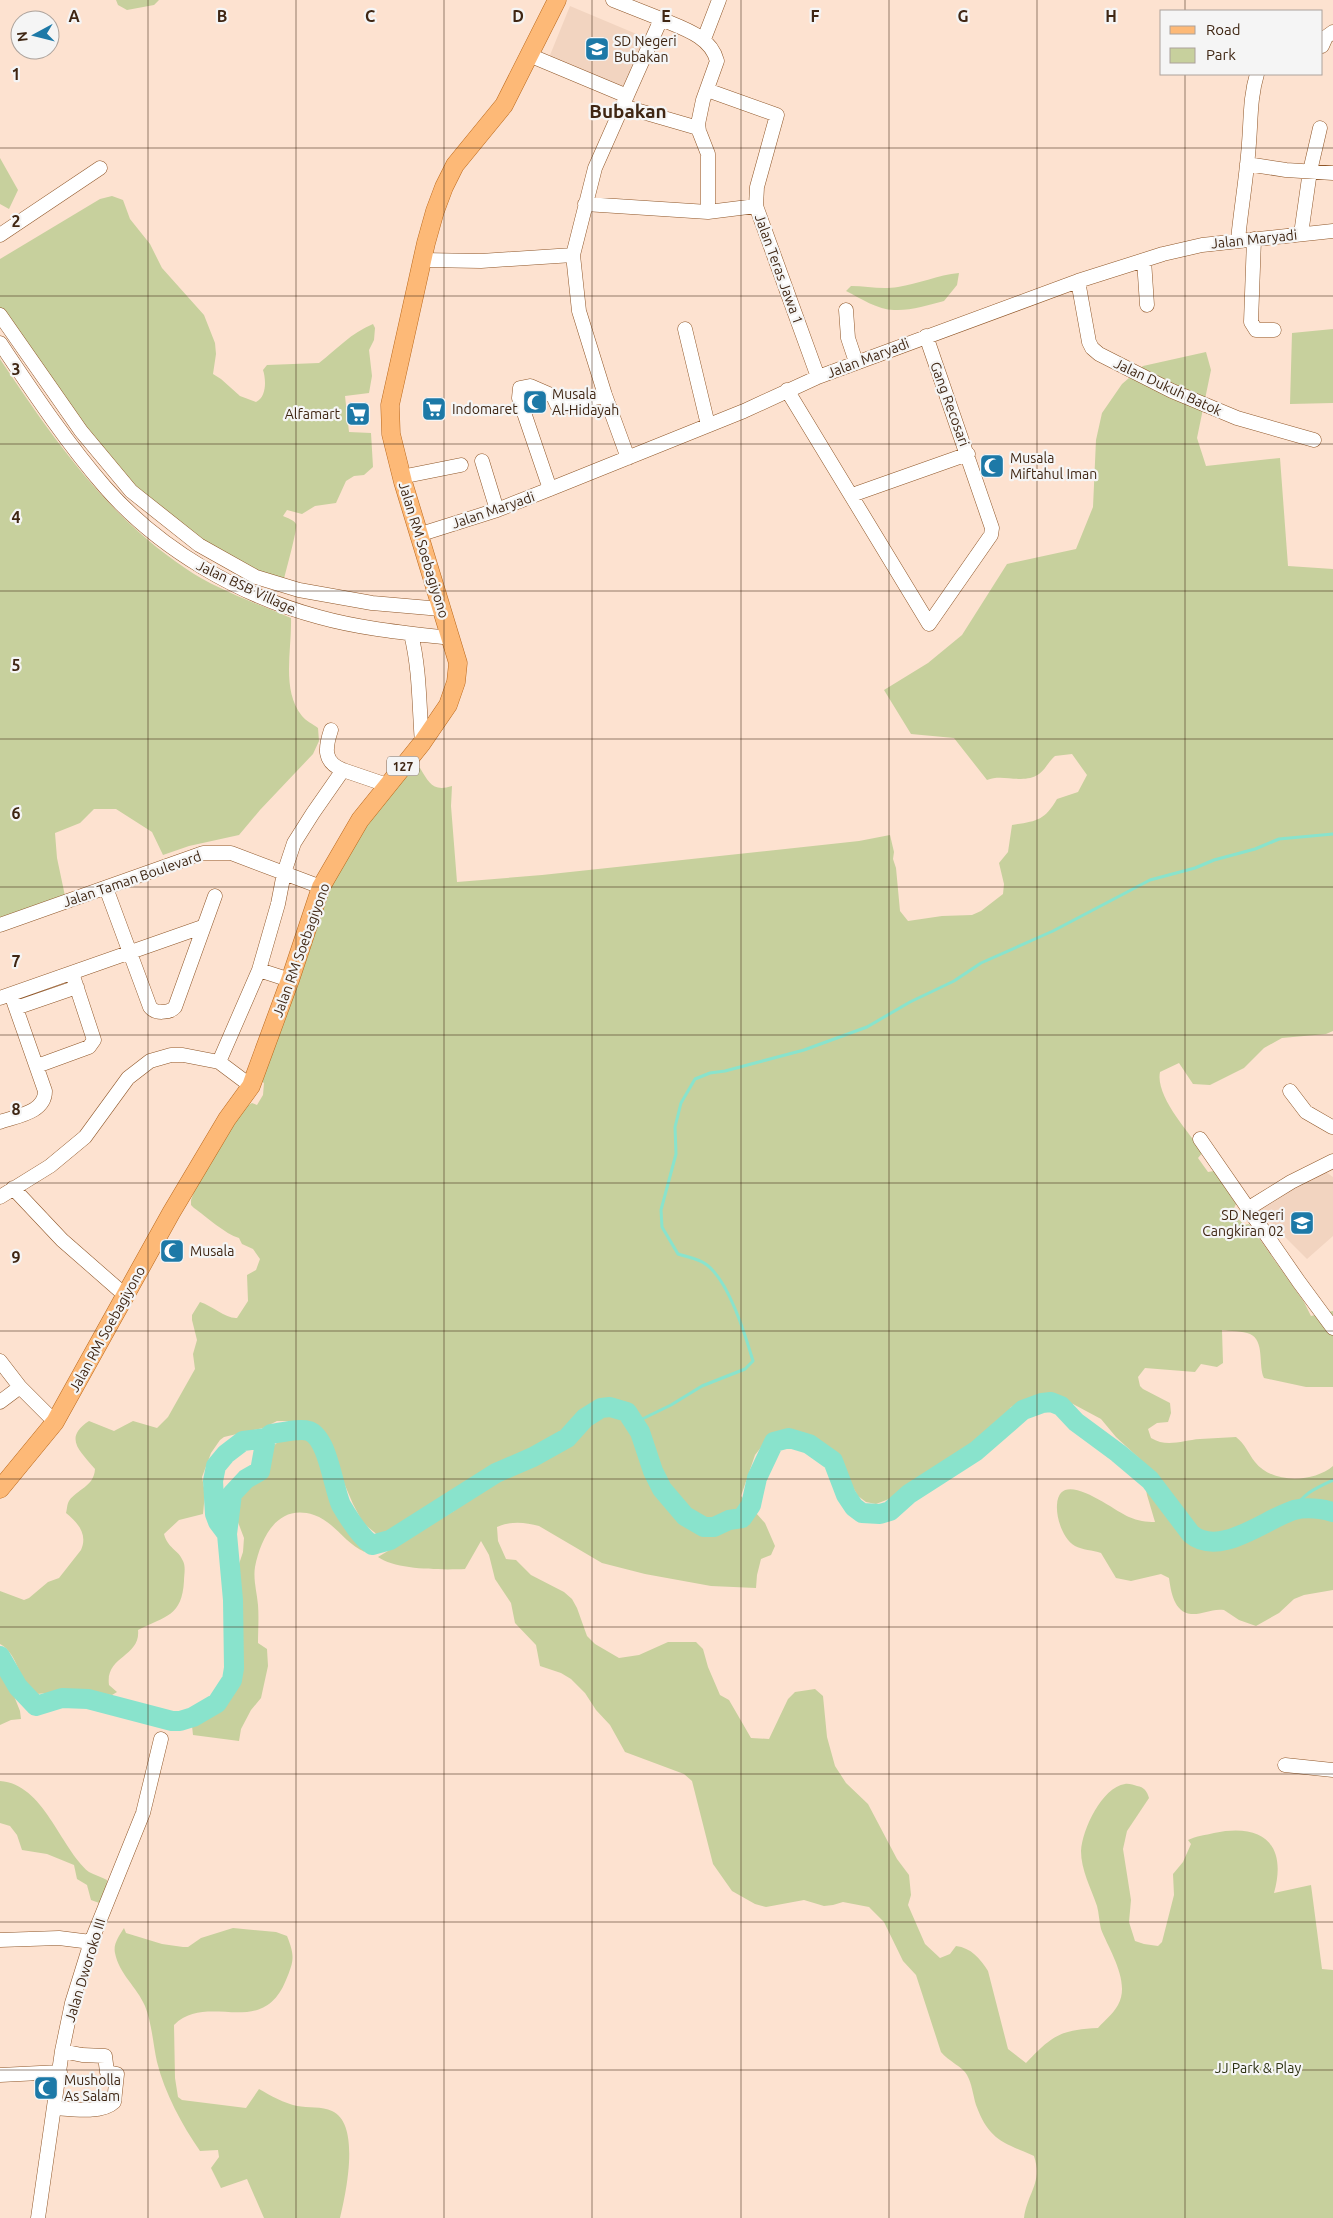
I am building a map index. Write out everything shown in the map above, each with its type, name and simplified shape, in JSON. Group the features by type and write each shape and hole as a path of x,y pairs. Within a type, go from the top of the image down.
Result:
{"main road":[{"name":"Jalan RM Soebagiyono","path":"0,1488 55,1422 171,1213 227,1119 251,1086 321,888 344,845 387,785 422,743 454,692 458,663 401,477 391,434 390,405 435,211 455,165 504,105 557,0"}],"street":[{"path":"613,0 704,39 714,53 717,61 703,100 698,128 708,154 708,212"},
{"path":"704,39 720,0"},
{"path":"628,458 605,396 579,311 573,255 595,168 661,19"},
{"path":"1323,44 1326,37 1333,32"},
{"path":"529,55 625,101 698,128"},
{"path":"1238,240 1247,164 1251,105 1258,75"},
{"name":"Jalan Teras Jawa 1","path":"707,90 777,115 757,187 756,206 818,377"},
{"path":"1301,234 1310,171 1320,128"},
{"path":"1247,164 1286,170 1333,173"},
{"path":"0,235 100,168"},
{"path":"585,204 708,212 756,206"},
{"name":"Jalan Maryadi","path":"418,535 497,510 628,458 856,362 1078,281 1180,249 1254,238 1333,231"},
{"path":"1254,238 1251,322 1256,330 1274,330"},
{"path":"423,260 481,261 573,255"},
{"path":"1144,260 1148,305"},
{"name":"Jalan Dukuh Batok","path":"1078,281 1089,342 1092,348 1099,354 1172,391 1237,418 1314,440"},
{"path":"846,310 848,338 856,362"},
{"path":"0,315 81,431 131,491 199,545 256,577 299,590 372,602 441,609"},
{"path":"685,329 708,425"},
{"name":"Gang Recosari","path":"852,495 929,624 991,534 992,528 926,336"},
{"name":"Jalan BSB Village","path":"0,343 36,396 106,488 134,515 191,561 216,576 294,610 344,623 411,634 450,638"},
{"path":"550,489 519,398 520,388 530,386 553,396 560,408 605,396"},
{"path":"787,390 852,495 968,454"},
{"path":"482,461 497,510"},
{"path":"401,477 461,465"},
{"path":"411,634 416,653 421,695 422,743"},
{"path":"331,730 327,746 329,760 332,765 387,785"},
{"path":"219,1062 260,970 278,904 284,873 294,843 313,812 344,770"},
{"name":"Jalan Taman Boulevard","path":"0,925 209,852 231,853 321,888"},
{"path":"106,888 153,1010 173,1009 215,896"},
{"path":"0,1122 34,1110 43,1102 45,1092 16,1008 6,996 202,927"},
{"path":"260,970 290,980"},
{"path":"37,1066 93,1044 93,1036 72,973"},
{"path":"16,1008 76,986"},
{"path":"0,1197 50,1166 85,1137 128,1078 150,1061 171,1055 183,1055 219,1062 251,1086"},
{"path":"1290,1091 1306,1112 1320,1122 1333,1127"},
{"path":"1200,1139 1333,1328"},
{"path":"1248,1208 1291,1182 1333,1161"},
{"path":"13,1188 62,1240 126,1296"},
{"path":"0,1362 55,1422"},
{"path":"0,1402 20,1386"},
{"name":"Jalan Dworoko III","path":"38,2218 62,2051 72,2003 91,1942 143,1813 161,1739"},
{"path":"1285,1765 1333,1770"},
{"path":"0,1940 59,1938 91,1942"},
{"path":"54,2108 78,2110 108,2106 114,2102 117,2075 107,2072 105,2056 82,2055 62,2051"},
{"path":"0,2075 60,2072"}],"shaded area":[{"name":"SD Negeri Bubakan","path":"570,6 646,38 624,92 548,60"},
{"name":"SD Negeri Cangkiran 02","path":"1323,1170 1333,1177 1333,1236 1307,1259 1258,1210"}],"green space":[{"path":"116,0 159,0 154,5 127,10 118,5"},
{"path":"0,158 18,190 9,209 0,204"},
{"path":"112,196 123,200 130,219 150,244 162,268 204,315 215,343 216,354 213,374 240,396 256,402 260,400 265,388 263,370 267,365 319,363 358,332 373,324 375,328 374,340 369,350 372,376 369,393 345,396 349,432 371,433 373,467 364,475 354,476 346,481 336,503 315,506 302,514 287,510 283,516 294,521 296,527 283,583 226,559 132,489 0,310 0,259 100,199"},
{"path":"959,273 957,285 944,301 913,309 894,310 882,308 846,291 851,286 892,288"},
{"path":"1333,329 1333,403 1290,404 1292,333"},
{"name":"JJ Park & Play","path":"1206,352 1211,370 1197,438 1206,466 1280,458 1288,566 1333,569 1333,1031 1326,1034 1282,1038 1264,1048 1244,1068 1210,1085 1193,1084 1179,1063 1160,1072 1160,1082 1174,1114 1203,1152 1198,1158 1208,1172 1214,1171 1236,1204 1232,1212 1244,1225 1249,1224 1304,1302 1311,1316 1333,1311 1333,1387 1306,1387 1264,1378 1258,1342 1255,1337 1244,1332 1222,1330 1223,1363 1217,1367 1201,1364 1195,1372 1145,1368 1138,1377 1140,1386 1143,1389 1170,1403 1171,1413 1168,1422 1157,1423 1148,1429 1151,1438 1157,1441 1175,1443 1200,1439 1236,1437 1262,1469 1272,1474 1293,1479 1315,1476 1333,1466 1333,1590 1304,1595 1294,1599 1279,1613 1256,1626 1239,1620 1224,1610 1191,1614 1181,1610 1174,1600 1169,1578 1161,1574 1131,1581 1116,1578 1101,1553 1075,1546 1071,1543 1059,1522 1057,1505 1060,1494 1067,1490 1077,1490 1100,1500 1132,1518 1155,1522 1147,1495 1140,1459 1116,1437 1101,1419 1073,1404 1041,1396 1011,1407 1005,1417 973,1445 902,1494 876,1504 866,1502 858,1496 836,1458 822,1443 805,1436 779,1436 762,1446 755,1455 741,1496 765,1523 775,1546 771,1555 761,1559 756,1588 711,1586 645,1574 602,1563 539,1526 518,1523 497,1527 498,1541 506,1559 516,1560 531,1575 564,1592 572,1599 587,1636 595,1644 619,1658 639,1655 668,1642 696,1642 703,1649 708,1667 720,1695 729,1700 751,1738 769,1739 788,1699 795,1692 815,1689 823,1696 827,1737 835,1766 846,1783 868,1804 897,1859 909,1875 911,1895 908,1905 925,1944 940,1958 950,1954 956,1946 971,1951 982,1962 988,1971 1008,2049 1026,2063 1043,2046 1057,2036 1074,2031 1098,2028 1116,2008 1121,1996 1120,1976 1101,1929 1097,1906 1081,1858 1082,1842 1089,1821 1101,1801 1117,1787 1131,1784 1142,1787 1149,1798 1127,1831 1123,1849 1131,1900 1129,1922 1135,1941 1158,1946 1162,1942 1174,1895 1173,1874 1183,1862 1191,1844 1188,1840 1194,1838 1231,1831 1245,1831 1257,1834 1267,1840 1274,1849 1277,1861 1277,1876 1274,1893 1311,1885 1322,1969 1333,1970 1333,2218 1024,2218 1036,2181 1037,2174 1034,2156 1005,2143 986,2126 976,2105 967,2075 941,2052 916,1975 903,1961 884,1922 869,1907 843,1902 824,1906 804,1900 766,1907 755,1904 732,1891 713,1864 692,1781 684,1774 625,1752 610,1725 596,1710 585,1693 571,1679 561,1673 540,1666 536,1645 515,1623 511,1603 495,1579 489,1555 481,1541 465,1569 408,1567 378,1557 454,1511 447,1501 394,1532 379,1536 363,1523 332,1455 328,1438 317,1428 293,1421 277,1421 263,1428 224,1437 211,1453 202,1477 205,1493 203,1514 179,1520 164,1534 168,1543 184,1563 183,1593 180,1601 176,1608 164,1618 138,1630 134,1646 117,1662 109,1675 109,1685 117,1692 112,1695 66,1691 37,1694 31,1689 11,1654 0,1644 0,1591 24,1600 29,1598 48,1582 59,1578 81,1550 83,1539 81,1529 66,1513 69,1501 92,1480 94,1475 95,1469 77,1445 77,1433 81,1427 89,1421 114,1431 133,1421 157,1428 168,1417 195,1369 193,1354 197,1340 192,1315 200,1302 228,1316 237,1318 248,1301 247,1275 256,1270 260,1259 253,1249 242,1244 239,1238 222,1229 194,1208 191,1205 191,1200 206,1161 224,1142 243,1108 252,1103 257,1105 263,1095 264,1083 260,1080 332,879 372,812 411,769 420,768 429,782 436,787 446,788 452,786 451,806 457,882 542,875 859,841 890,835 894,852 893,859 896,868 900,911 908,921 942,916 972,915 981,911 1003,894 1004,884 999,863 1008,852 1012,825 1034,821 1044,816 1057,799 1078,792 1087,775 1072,754 1055,756 1039,774 1033,777 1026,779 993,778 987,780 954,738 911,734 884,690 928,663 962,635 1007,564 1076,549 1093,507 1096,440 1102,413 1122,384 1143,366"},
{"path":"0,359 82,473 130,524 157,547 197,576 237,596 291,618 289,669 292,694 302,716 318,728 319,741 313,754 239,835 189,846 163,855 152,832 116,809 94,809 80,823 55,833 57,858 65,896 0,919"},
{"path":"305,1437 319,1451 331,1492 365,1552 352,1544 328,1523 314,1515 290,1514 281,1518 273,1525 262,1545 255,1567 258,1643 267,1649 268,1666 261,1698 251,1710 241,1729 239,1741 193,1735 192,1726 227,1699 237,1679 240,1645 234,1614 238,1595 238,1567 243,1552 244,1538 233,1509 245,1489 266,1476 275,1444"},
{"path":"0,1661 20,1711 21,1719 11,1720 0,1725"},
{"path":"0,1781 15,1785 28,1793 40,1805 79,1861 89,1872 107,1880 106,1898 102,1904 91,1900 87,1885 77,1879 74,1865 47,1854 22,1850 17,1835 10,1826 0,1823"},
{"path":"124,1928 126,1933 162,1944 183,1947 188,1947 201,1938 233,1928 276,1932 287,1936 292,1954 292,1963 286,1980 276,1998 263,2008 249,2012 202,2012 188,2016 174,2025 175,2078 178,2097 182,2100 246,2108 259,2089 292,2105 324,2108 332,2111 341,2118 349,2144 348,2177 340,2218 264,2218 247,2179 221,2188 211,2168 219,2157 218,2150 200,2151 181,2120 160,2074 145,2006 117,1961 115,1946"}],"waterway":[{"path":"634,1423 671,1405 702,1386 745,1369 753,1361 735,1309 722,1283 704,1263 678,1254 662,1227 661,1210 676,1154 675,1127 681,1103 695,1079 710,1073 725,1071 804,1050 867,1027 910,1002 954,981 981,963 1053,931 1150,880 1255,849 1279,839 1333,834"},
{"path":"0,1656 18,1687 36,1706 62,1698 88,1699 172,1721 180,1721 193,1717 217,1703 232,1680 234,1668 233,1600 227,1534 232,1494 246,1479 260,1471 266,1438 271,1434 295,1430 305,1430 316,1435 329,1464 341,1505 359,1532 372,1545 390,1540 496,1473 533,1457 567,1438 585,1418 601,1408 610,1407 627,1412 640,1432 653,1471 662,1489 685,1516 704,1527 714,1527 729,1520 742,1518 751,1505 757,1478 774,1442 789,1438 809,1444 833,1461 846,1495 854,1507 862,1513 880,1514 890,1511 909,1494 976,1451 1023,1410 1042,1403 1051,1402 1061,1406 1076,1422 1118,1453 1150,1480 1191,1534 1203,1540 1215,1542 1229,1539 1294,1510 1314,1509 1333,1512"},
{"path":"227,1534 218,1522 215,1514 213,1481 216,1466 226,1454 243,1441 266,1438"},
{"path":"1295,1510 1306,1495 1333,1480"}],"place":[{"name":"SD Negeri Bubakan","path":"597,49"},
{"name":"Musala Al-Hidayah","path":"535,402"},
{"name":"Indomaret","path":"434,409"},
{"name":"Alfamart","path":"358,414"},
{"name":"Musala Miftahul Iman","path":"992,466"},
{"name":"SD Negeri Cangkiran 02","path":"1302,1223"},
{"name":"Musala","path":"172,1251"},
{"name":"Musholla As Salam","path":"46,2088"}],"district":[{"name":"Bubakan","path":"628,111"}]}
